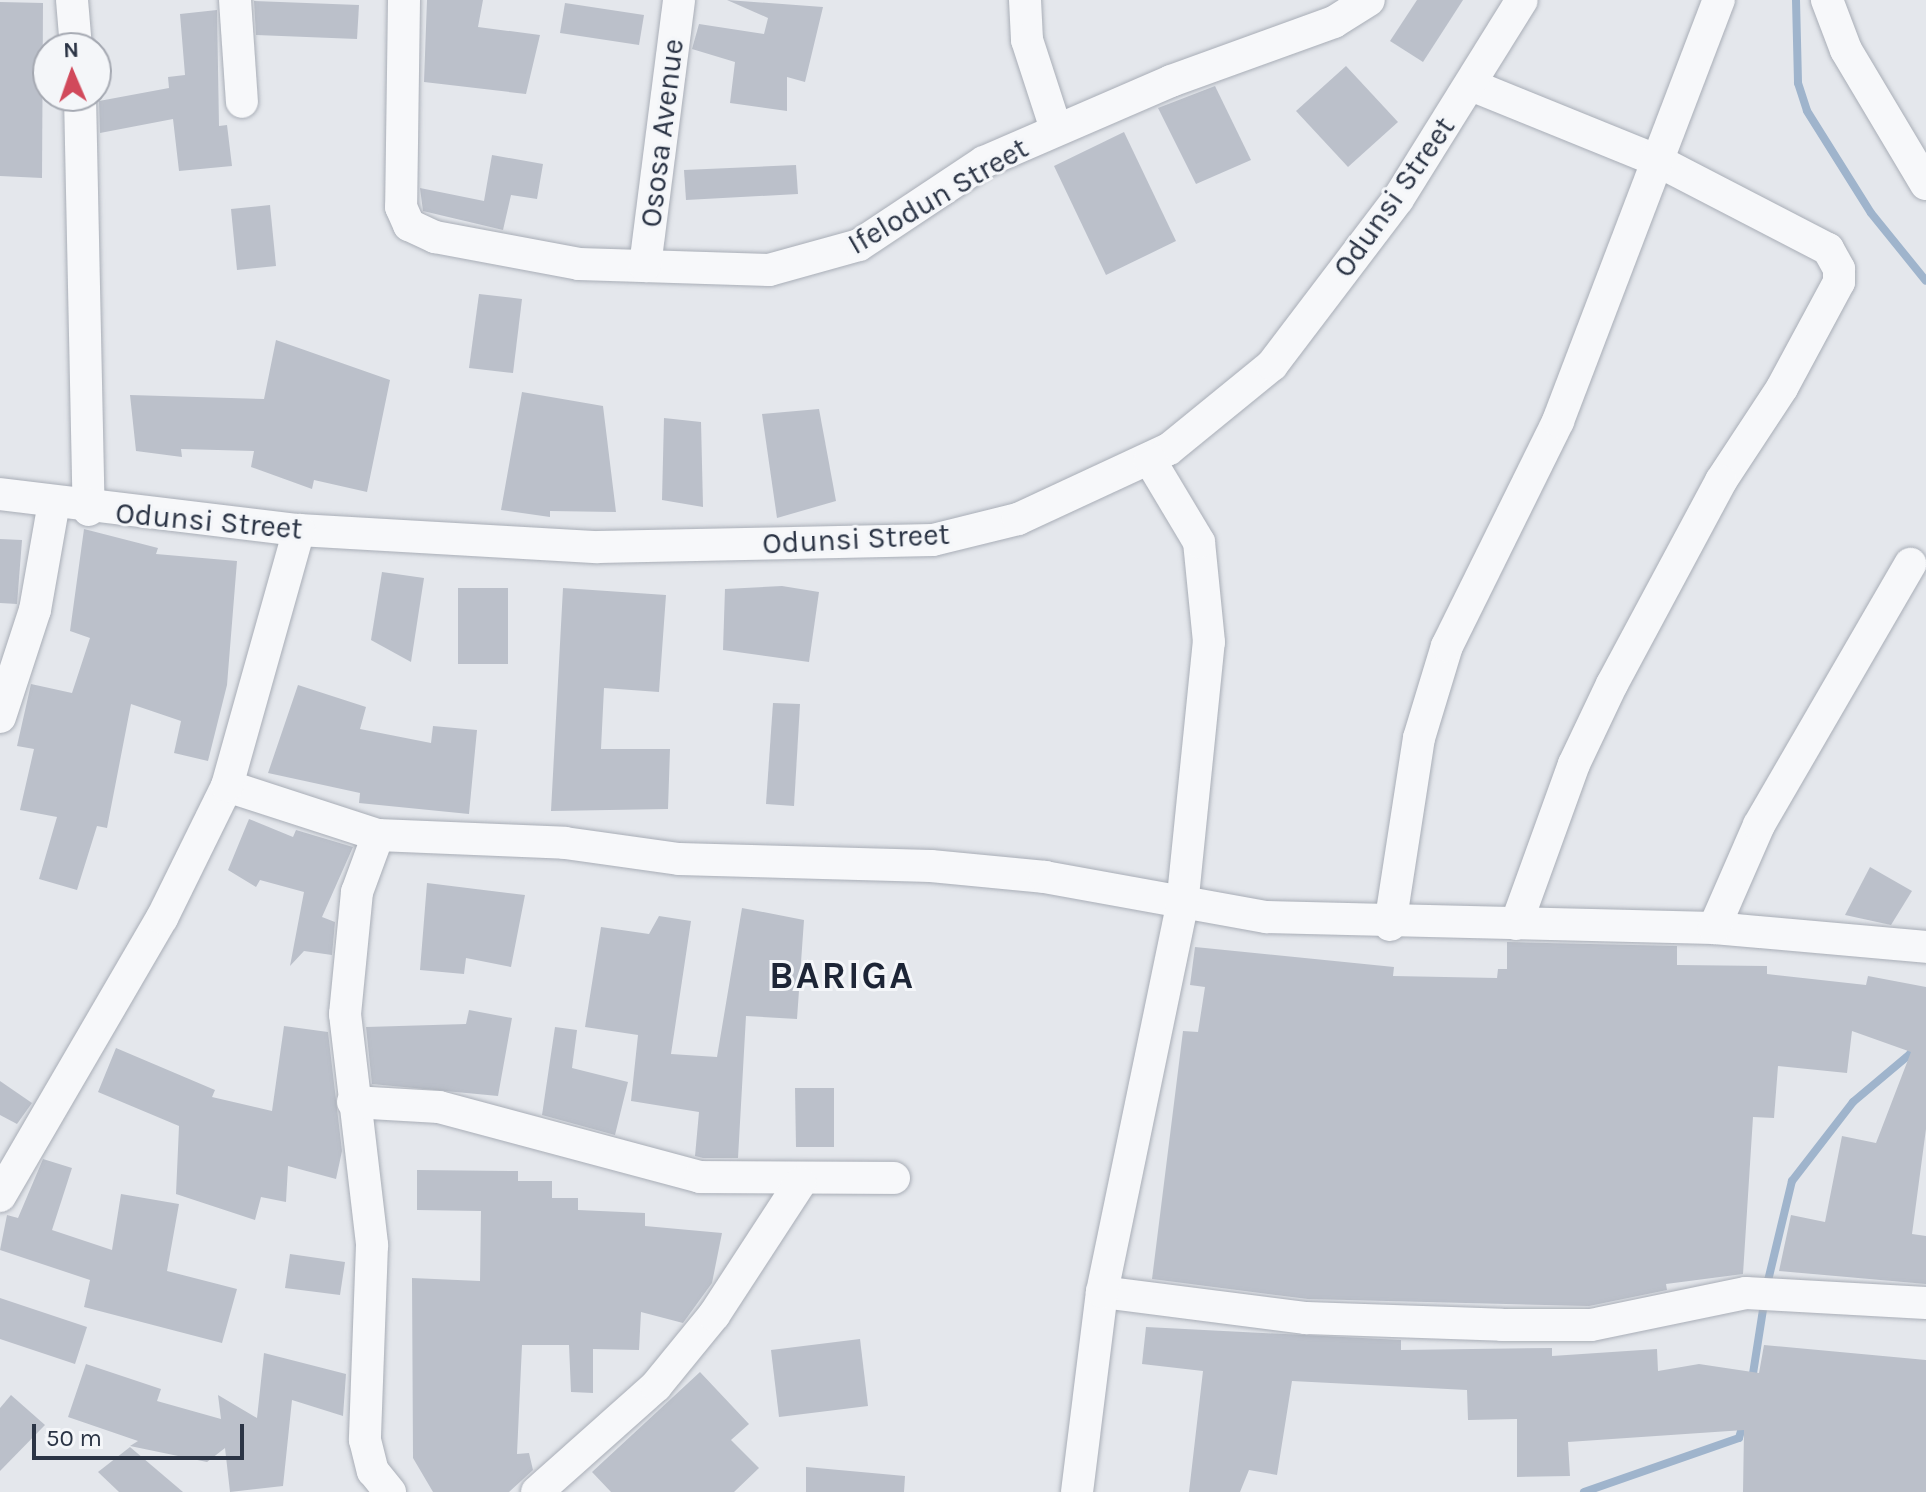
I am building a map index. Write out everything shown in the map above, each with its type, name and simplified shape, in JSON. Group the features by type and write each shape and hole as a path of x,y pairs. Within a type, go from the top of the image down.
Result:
{"street":[{"path":"72,0 75,32"},
{"path":"235,0 242,102"},
{"name":"Ifelodun Street","path":"404,0 401,207 409,225 435,237 579,264 769,270 825,259 859,245 984,162 1056,129 1287,42 1369,0"},
{"name":"Ososa Avenue","path":"645,266 679,0"},
{"path":"1025,0 1027,40 1056,129"},
{"name":"Odunsi Street","path":"0,494 89,510 299,530 598,547 933,540 1018,519 1150,460 1272,365 1398,199 1522,0"},
{"path":"1390,925 1419,738 1447,646 1558,421 1719,0"},
{"path":"1827,0 1866,87 1926,184"},
{"path":"1471,85 1656,160 1828,249 1839,282 1612,684 1516,924"},
{"path":"80,112 89,510"},
{"path":"1077,1492 1102,1292 1182,906 1210,604 1199,542 1150,460"},
{"path":"0,717 35,610 54,502"},
{"path":"0,1196 162,918 227,786 299,530"},
{"path":"1714,928 1759,825 1910,564"},
{"path":"227,786 378,835 565,843 679,859 931,866 1045,877 1182,906 1390,925 1714,928 1926,947"},
{"path":"378,835 357,892 345,1014 372,1245 365,1440 373,1471 390,1492"},
{"path":"353,1102 439,1107 700,1177 800,1183 894,1178"},
{"path":"537,1492 656,1386 714,1315 800,1183"},
{"path":"1102,1292 1306,1318 1502,1325 1591,1325 1746,1293 1788,1291 1926,1303"}],"building":[{"path":"427,0 483,0 478,27 540,35 526,94 424,82"},
{"path":"727,0 823,7 805,82 787,77 787,111 730,103 735,62 692,49 699,24 764,34 768,18"},
{"path":"1417,0 1463,0 1423,62 1390,41"},
{"path":"254,1 359,5 357,39 256,35"},
{"path":"0,2 43,3 43,32 32,32 32,112 42,112 42,178 0,176"},
{"path":"565,3 644,15 639,45 560,33"},
{"path":"217,10 219,126 227,125 232,166 179,171 173,119 100,133 99,112 112,112 112,99 169,88 168,77 185,75 180,14"},
{"path":"1346,66 1398,122 1348,167 1296,111"},
{"path":"1215,86 1251,160 1196,184 1158,108"},
{"path":"1124,132 1176,241 1106,275 1054,166"},
{"path":"492,155 543,164 537,199 511,195 503,230 423,211 420,188 484,201"},
{"path":"796,165 798,194 686,200 684,170"},
{"path":"270,205 276,266 237,270 231,209"},
{"path":"479,294 522,299 513,373 469,368"},
{"path":"276,340 390,380 367,492 314,480 312,489 251,467 254,451 181,449 182,457 136,451 130,395 264,399"},
{"path":"522,392 603,406 616,512 550,511 550,517 501,510"},
{"path":"819,409 836,501 777,518 762,414"},
{"path":"664,418 701,422 703,507 662,500"},
{"path":"84,529 158,548 156,554 237,561 227,685 208,761 174,753 181,721 131,704 107,828 97,826 77,890 39,879 57,817 20,810 34,749 17,746 31,684 72,693 90,638 70,631"},
{"path":"0,539 22,540 17,604 0,603"},
{"path":"382,572 424,578 411,662 371,640"},
{"path":"782,586 819,592 809,662 723,650 725,589"},
{"path":"458,588 508,588 508,664 458,664"},
{"path":"563,588 666,595 659,692 604,688 601,749 670,749 668,809 551,811"},
{"path":"298,685 366,707 360,729 431,743 433,726 477,730 469,814 359,803 360,793 268,773"},
{"path":"773,703 800,704 794,806 766,804"},
{"path":"249,819 293,837 296,830 353,847 322,917 335,922 332,955 304,951 290,966 304,892 260,880 256,887 228,870"},
{"path":"1870,867 1912,891 1891,925 1845,915"},
{"path":"427,883 525,895 511,967 466,958 464,974 420,970"},
{"path":"742,908 804,920 797,1019 746,1016 738,1158 703,1158 695,1156 699,1112 631,1101 638,1035 585,1027 601,927 649,934 659,916 691,921 671,1054 717,1057"},
{"path":"1507,942 1677,946 1677,965 1767,966 1767,974 1866,985 1868,976 1926,987 1926,1129 1912,1234 1926,1236 1926,1284 1779,1271 1791,1215 1825,1222 1842,1136 1876,1143 1911,1052 1852,1031 1847,1073 1778,1066 1774,1118 1753,1117 1743,1274 1666,1284 1667,1290 1589,1306 1308,1299 1152,1279 1183,1031 1198,1032 1205,987 1190,985 1195,947 1394,967 1393,976 1497,978 1498,969 1507,969"},
{"path":"469,1010 512,1018 498,1096 372,1084 366,1027 466,1024"},
{"path":"284,1026 328,1032 342,1151 336,1179 288,1166 286,1202 261,1197 255,1220 176,1194 179,1126 98,1092 116,1048 215,1090 212,1097 272,1111"},
{"path":"555,1027 577,1030 572,1068 628,1082 615,1135 542,1115"},
{"path":"0,1081 32,1103 17,1124 0,1115"},
{"path":"795,1088 834,1088 834,1147 796,1147"},
{"path":"43,1159 72,1168 52,1230 112,1250 121,1194 179,1204 167,1271 237,1289 222,1343 84,1307 90,1280 0,1250 7,1215 18,1218"},
{"path":"417,1170 518,1171 518,1181 552,1181 552,1198 578,1198 578,1210 645,1213 645,1226 722,1233 712,1283 683,1323 641,1312 639,1350 593,1349 593,1393 571,1392 569,1345 522,1345 517,1454 529,1453 533,1470 509,1492 433,1492 413,1458 412,1278 480,1281 481,1211 417,1210"},
{"path":"290,1254 345,1262 340,1295 285,1288"},
{"path":"0,1298 87,1327 75,1364 0,1339"},
{"path":"1146,1327 1401,1340 1401,1350 1552,1348 1552,1356 1657,1349 1658,1371 1699,1364 1759,1373 1764,1345 1926,1360 1926,1492 1743,1492 1744,1430 1568,1442 1570,1476 1517,1477 1517,1419 1468,1420 1467,1390 1292,1381 1277,1475 1249,1470 1240,1492 1189,1492 1203,1371 1142,1364"},
{"path":"860,1339 868,1406 779,1417 771,1350"},
{"path":"264,1353 346,1374 343,1416 292,1400 283,1486 230,1492 225,1448 207,1462 130,1446 138,1441 68,1417 86,1364 161,1389 157,1401 221,1419 218,1395 257,1418"},
{"path":"700,1372 749,1424 731,1440 759,1468 734,1492 611,1492 592,1472"},
{"path":"11,1395 45,1425 0,1471 0,1408"},
{"path":"130,1447 183,1492 119,1492 98,1472"},
{"path":"806,1467 905,1476 904,1492 806,1492"}],"waterway":[{"path":"1796,0 1798,83 1807,111 1871,213 1926,281"},
{"path":"1766,1289 1792,1181 1853,1102 1910,1054 1926,1025"},
{"path":"1752,1380 1764,1303"},
{"path":"1584,1492 1739,1438 1744,1421"}],"district":[{"name":"BARIGA","path":"842,976"}]}
